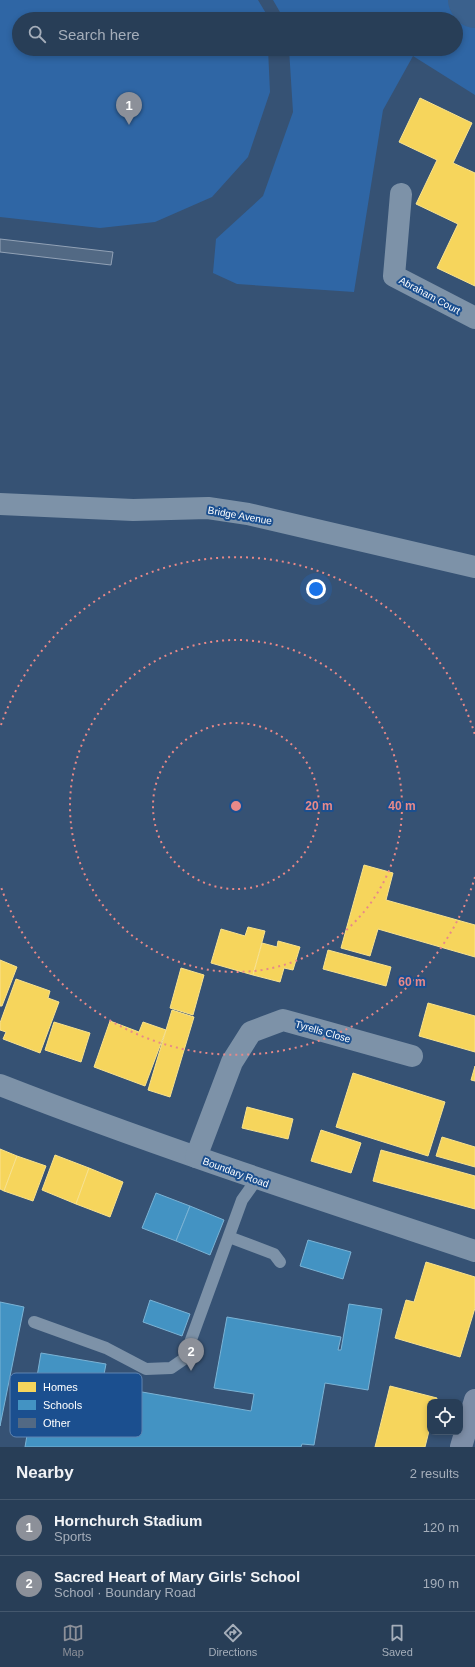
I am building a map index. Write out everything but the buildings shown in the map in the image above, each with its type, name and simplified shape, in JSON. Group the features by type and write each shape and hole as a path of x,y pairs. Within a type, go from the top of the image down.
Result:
{"main road":[{"path":"461,1447 475,1400"}],"street":[{"name":"Abraham Court","path":"401,194 394,276 475,318"},
{"name":"Bridge Avenue","path":"0,504 133,510 208,508 248,514 475,567"},
{"name":"Tyrells Close","path":"196,1157 232,1062 251,1032 283,1020 412,1056"},
{"name":"Boundary Road","path":"0,1085 85,1118 257,1179 475,1251"}],"lane":[{"path":"34,1322 106,1348 146,1369 171,1368 184,1359 242,1200 257,1179"},
{"path":"229,1237 274,1254 280,1262"}],"shaded area":[{"path":"0,0 258,0 265,12 12,12 12,56 268,56 270,92 248,157 212,197 155,222 100,228 0,217"},
{"path":"273,0 475,0 475,95 413,56 463,56 463,12 280,12"},
{"path":"289,56 413,56 383,110 354,292 237,284 213,273 216,239 263,196 293,112"}],"place":[{"name":"Hornchurch Stadium","path":"129,125"},
{"name":"Sacred Heart of Mary Girls' School","path":"191,1371"}]}
